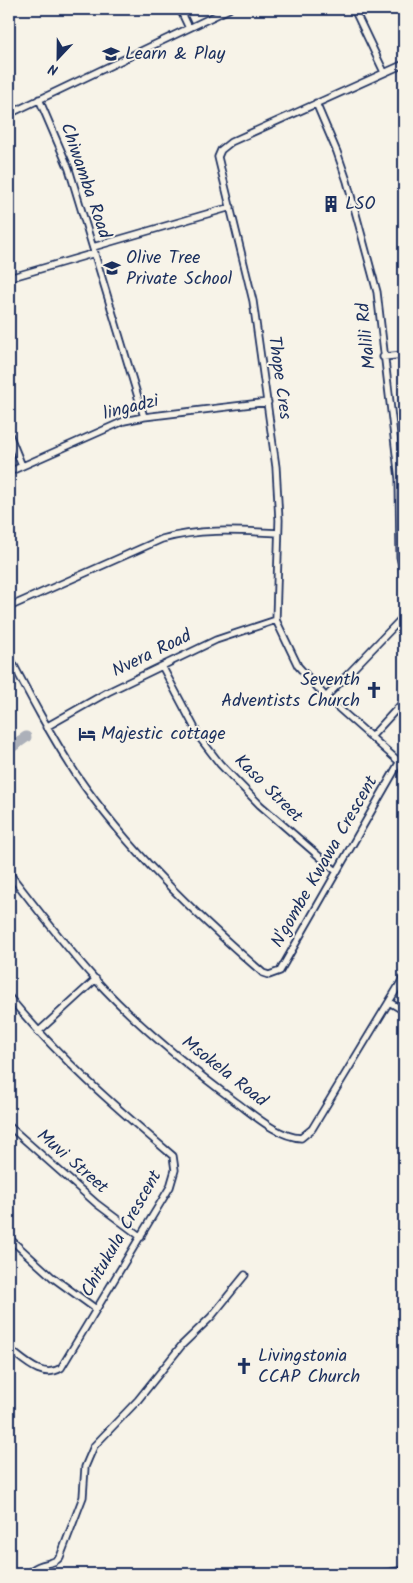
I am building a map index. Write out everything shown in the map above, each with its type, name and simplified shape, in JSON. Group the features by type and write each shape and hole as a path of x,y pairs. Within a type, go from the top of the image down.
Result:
{"street":[{"path":"180,9 189,28"},
{"path":"9,114 229,9"},
{"path":"354,9 384,72"},
{"name":"Thope Cres","path":"402,764 326,696 298,666 276,620 278,480 253,301 219,161 221,150 230,142 404,64"},
{"name":"Chiwamba Road","path":"39,99 61,149 94,250 144,417"},
{"name":"Malili Rd","path":"316,103 337,152 377,292 383,358 399,479 400,557 404,574"},
{"path":"9,278 231,207"},
{"path":"383,358 404,355"},
{"name":"lingadzi","path":"9,472 124,421 268,402"},
{"path":"9,434 22,466"},
{"path":"9,607 162,539 182,534 216,531 278,533"},
{"path":"326,696 404,616"},
{"name":"Nvera Road","path":"46,727 95,699 216,640 276,620"},
{"path":"9,656 46,727"},
{"name":"Kaso Street","path":"162,666 200,738 220,764 260,805 336,870"},
{"path":"370,736 404,701"},
{"name":"N'gombe Kwawa Crescent","path":"46,727 77,776 114,823 150,864 211,928 263,973 275,974 280,971 336,870 402,764"},
{"name":"Msokela Road","path":"9,873 96,980 147,1030 246,1110 293,1138 301,1138 312,1129 404,977"},
{"path":"38,1032 96,980"},
{"name":"Chitukula Crescent","path":"9,997 38,1032 98,1093 173,1156 175,1170 170,1186 141,1237 63,1366 55,1372 38,1370 9,1349"},
{"path":"389,1002 404,1011"},
{"name":"Muvi Street","path":"9,1126 98,1204 141,1237"},
{"path":"9,1238 52,1277 96,1309"},
{"path":"32,1570 43,1563 56,1562 60,1557 84,1497 85,1467 94,1446 138,1400 182,1345 211,1317 245,1274"},
{"path":"380,1574 404,1570"}],"waterway":[{"path":"9,749 26,737"}],"place":[{"name":"Learn & Play","path":"111,54"},
{"name":"LSO","path":"331,204"},
{"name":"Olive Tree Private School","path":"112,268"},
{"name":"Seventh Adventists Church","path":"374,690"},
{"name":"Majestic cottage","path":"87,734"},
{"name":"Livingstonia CCAP Church","path":"244,1366"}]}
